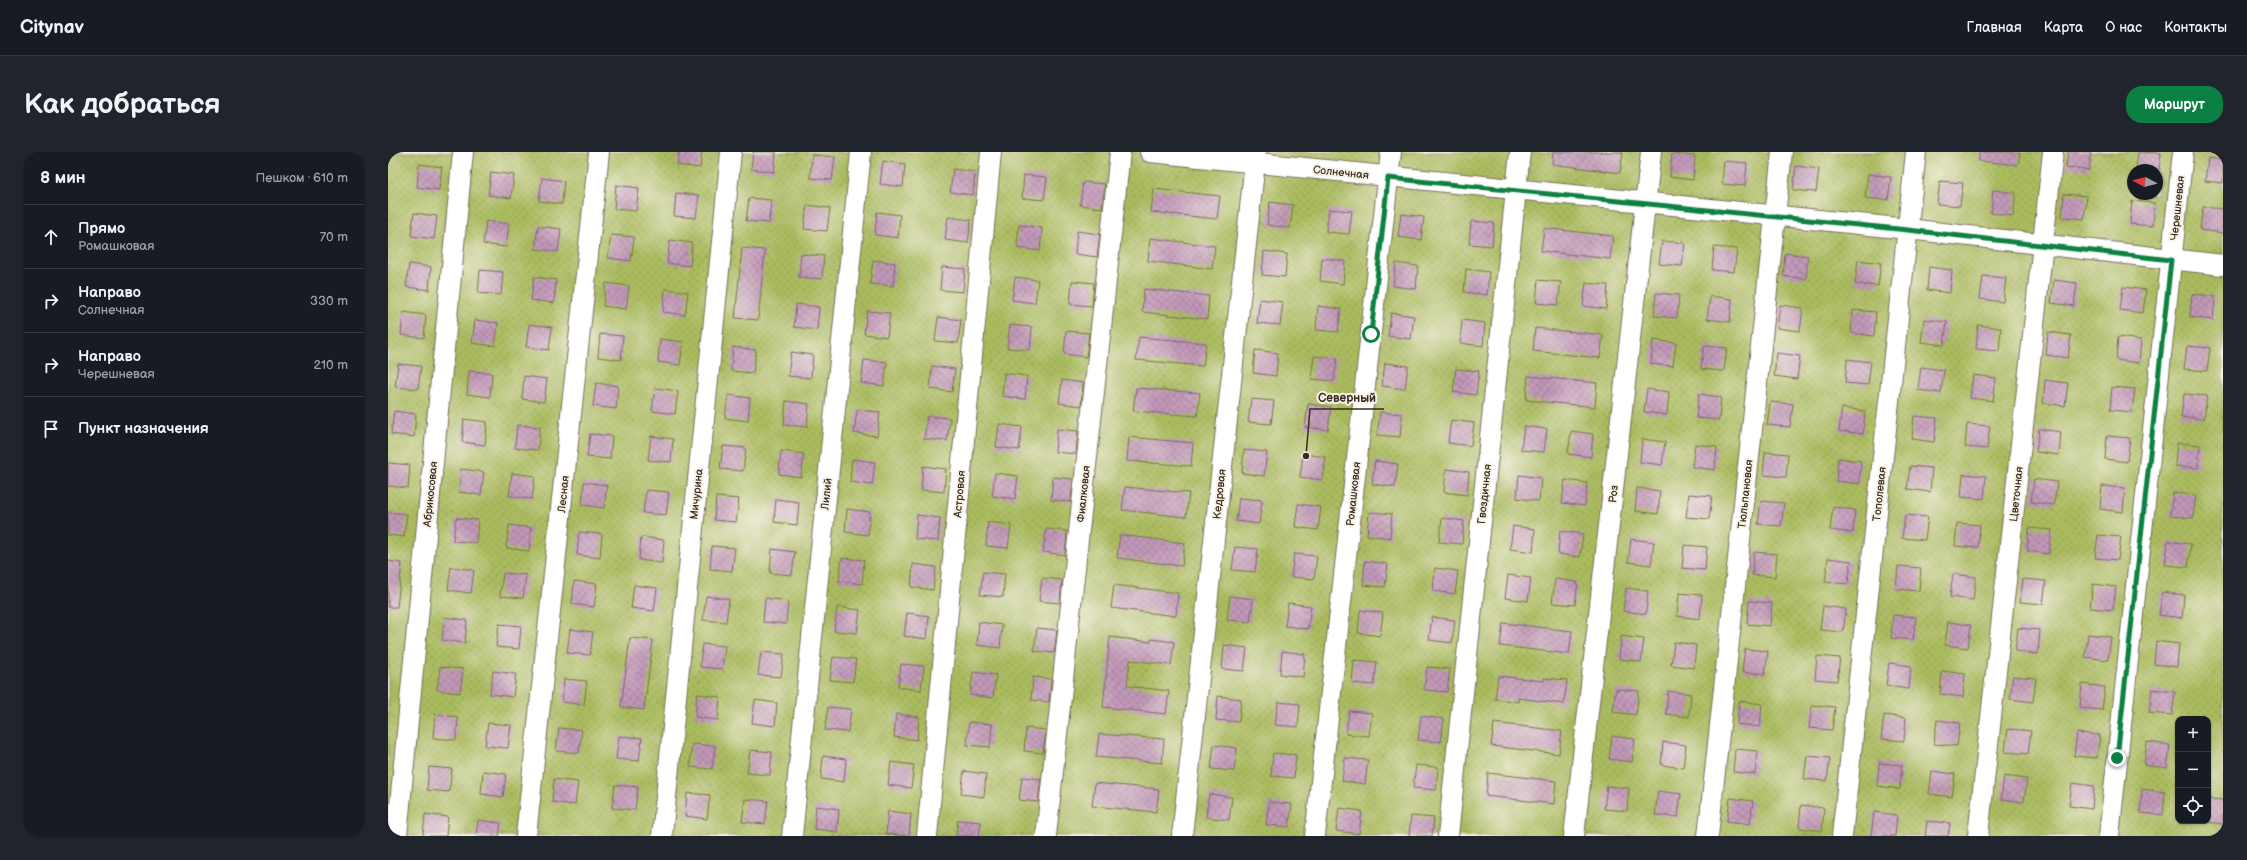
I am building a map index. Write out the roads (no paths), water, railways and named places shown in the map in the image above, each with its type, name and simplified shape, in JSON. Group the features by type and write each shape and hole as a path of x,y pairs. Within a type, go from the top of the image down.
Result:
{"street":[{"name":"Абрикосовая","path":"397,836 463,152"},
{"name":"Лесная","path":"526,836 599,152"},
{"name":"Мичурина","path":"662,836 731,152"},
{"name":"Лилий","path":"792,836 861,152"},
{"name":"Астровая","path":"927,836 991,152"},
{"name":"Фиалковая","path":"1046,836 1120,152"},
{"name":"Солнечная","path":"1150,152 1255,157 1388,178 1645,202 2223,265"},
{"name":"Ромашковая","path":"1315,836 1391,152"},
{"name":"Гвоздичная","path":"1448,836 1520,152"},
{"name":"Роз","path":"1574,836 1651,152"},
{"name":"Тюльпановая","path":"1708,836 1782,152"},
{"name":"Тополевая","path":"1842,836 1916,152"},
{"name":"Цветочная","path":"1978,836 2044,246 2053,152"},
{"name":"Черешневая","path":"2109,836 2183,152"},
{"name":"Кедровая","path":"1182,836 1255,157"}],"place":[{"name":"Северный","path":"1306,456"}]}
